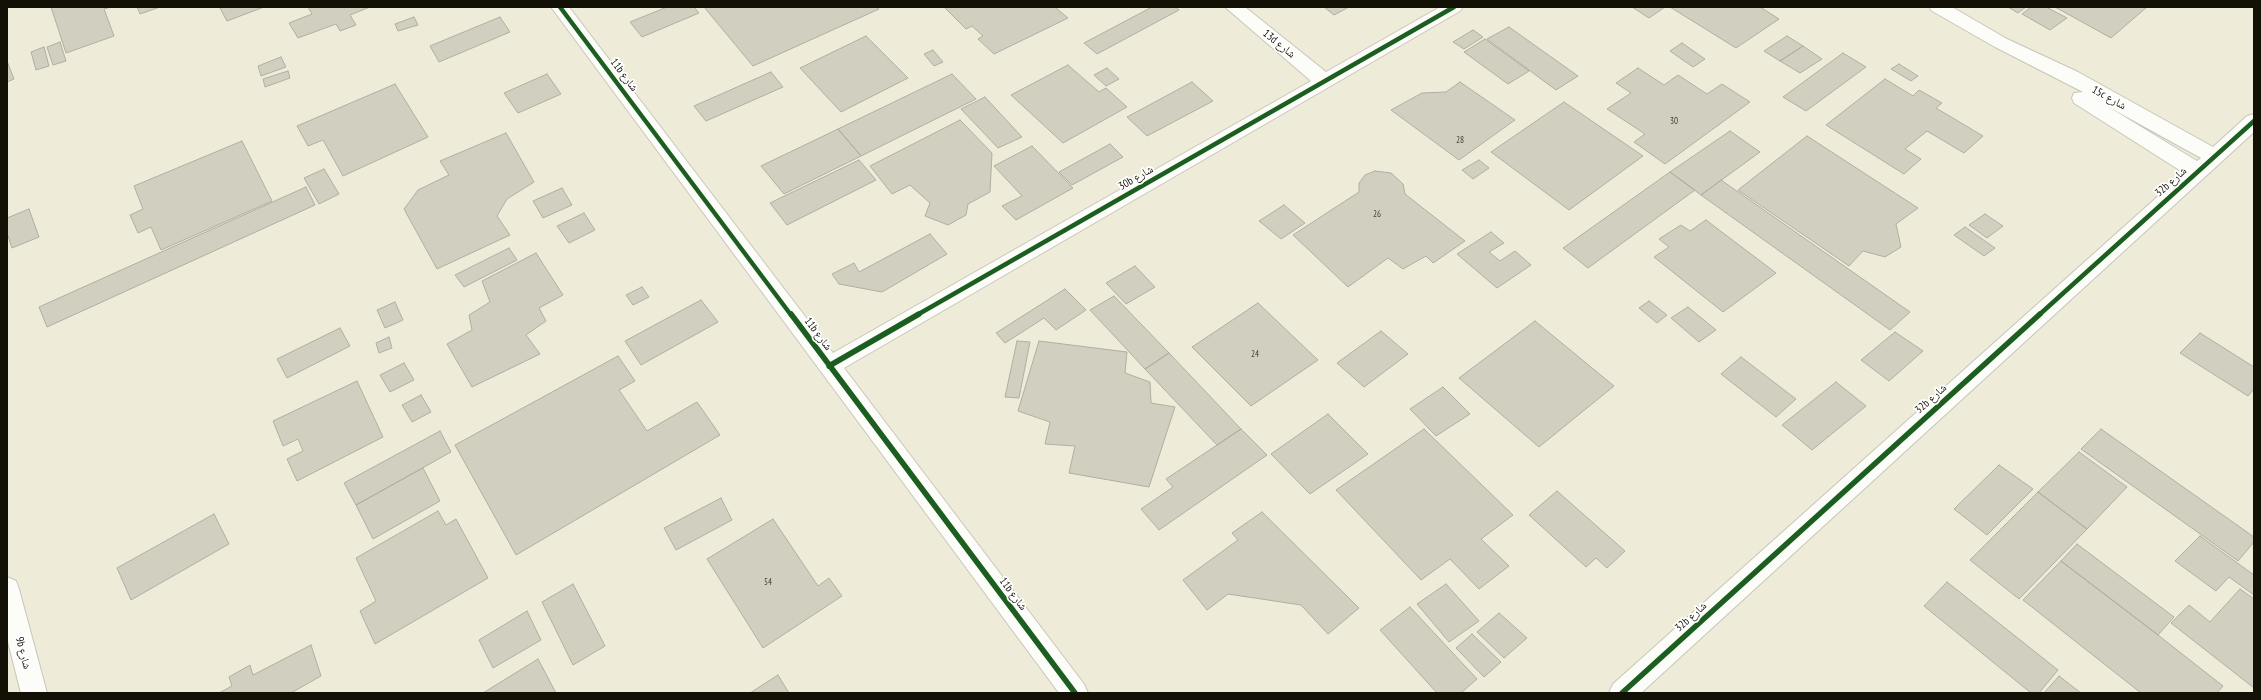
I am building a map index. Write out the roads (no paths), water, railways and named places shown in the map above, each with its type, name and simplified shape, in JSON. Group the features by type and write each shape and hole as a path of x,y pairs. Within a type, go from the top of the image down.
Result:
{"street":[{"name":"11b شارع","path":"560,7 1075,693"},
{"name":"13d شارع","path":"1234,7 1324,81"},
{"name":"30b شارع","path":"829,366 1454,7"},
{"name":"15c شارع","path":"1938,7 2001,43 2071,77 2215,157"},
{"name":"15c شارع","path":"2001,43 2059,84 2198,171"},
{"name":"32b شارع","path":"1622,693 2254,121"},
{"name":"9b شارع","path":"7,589 34,693"}]}
